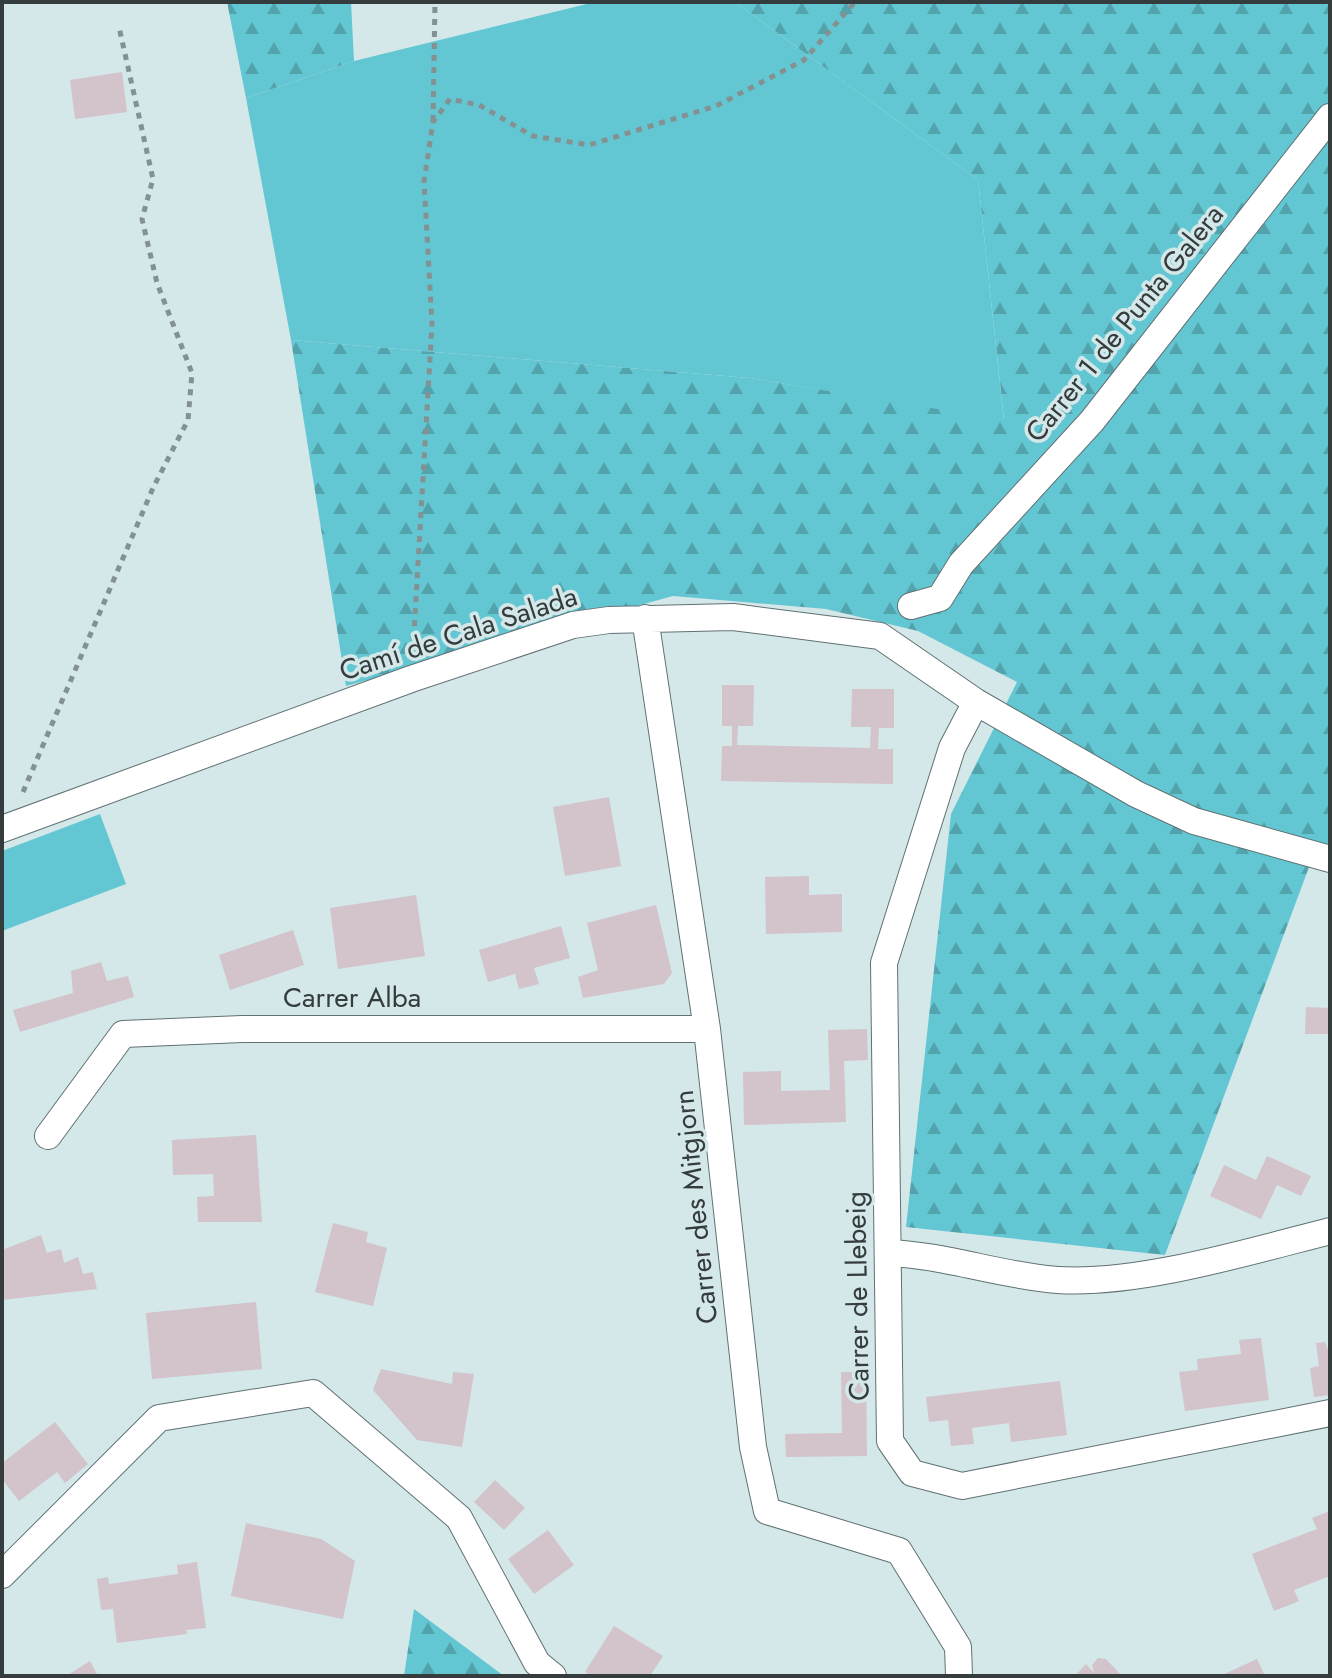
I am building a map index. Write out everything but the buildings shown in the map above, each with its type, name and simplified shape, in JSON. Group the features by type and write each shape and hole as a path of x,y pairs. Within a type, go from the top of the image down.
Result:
{"street":[{"name":"Carrer 1 de Punta Galera","path":"880,636 911,606 924,585 961,564 1092,421 1330,117"},
{"name":"Camí de Cala Salada","path":"5,828 411,679 573,625 645,618 733,617 880,636 976,702 1079,764 1194,821 1330,859"},
{"name":"Carrer des Mitgjorn","path":"645,618 707,1029 753,1447 767,1511 899,1551 958,1647 959,1676"},
{"name":"Carrer de Llebeig","path":"976,702 952,748 884,963 890,1441 912,1473 962,1486 1330,1413"},
{"name":"Carrer Alba","path":"48,1136 123,1034 242,1029 707,1029"},
{"path":"888,1253 922,1254 1059,1280 1146,1274 1330,1231"},
{"path":"2,1575 159,1418 313,1393 459,1518 537,1663 553,1676"}],"path":[{"path":"411,679 432,324 424,181 433,122 432,14 435,2"},
{"path":"433,122 450,99 479,105 533,136 589,145 716,106 804,60 855,2"},
{"path":"5,828 153,488 188,420 192,373 157,283 142,219 153,179 119,27"}],"green space":[{"path":"227,2 351,2 354,61 246,98"},
{"path":"595,2 735,2 978,180 1004,421 750,378 291,340 246,98 354,61"},
{"path":"735,2 1330,2 1330,871 1309,867 1165,1255 906,1227 951,814 1017,682 918,631 826,609 673,596 346,686 291,340 750,378 1004,420 978,180"},
{"path":"100,814 126,884 2,931 2,851"},
{"path":"414,1609 504,1676 404,1676"}]}
